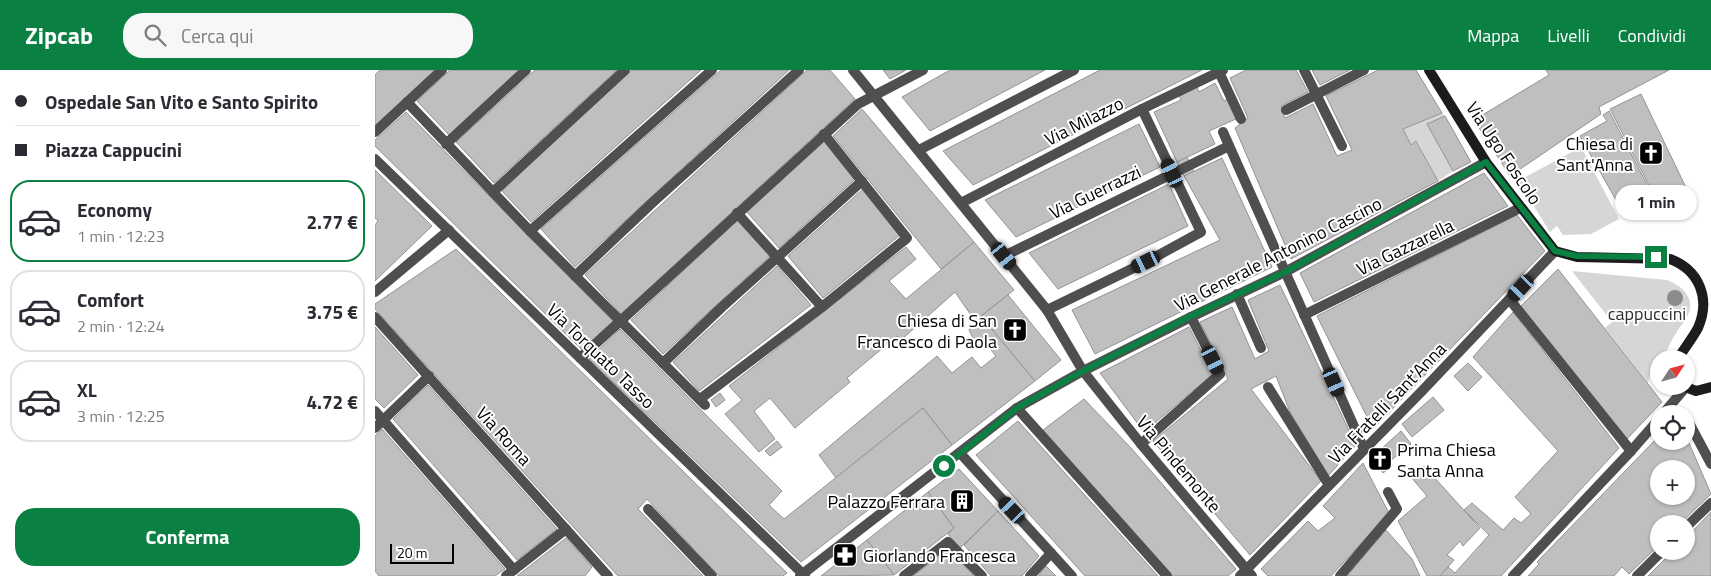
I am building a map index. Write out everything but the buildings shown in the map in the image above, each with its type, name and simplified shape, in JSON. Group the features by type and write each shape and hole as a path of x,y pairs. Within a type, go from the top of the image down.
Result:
{"street":[{"path":"375,132 442,70"},
{"path":"446,144 526,70"},
{"path":"493,192 625,70"},
{"path":"530,231 712,70"},
{"path":"575,276 652,203 799,70"},
{"name":"Via Pindemonte","path":"853,70 1047,310 1083,371 1246,574"},
{"path":"581,358 858,104 923,70"},
{"path":"919,150 1074,70"},
{"path":"1304,70 1342,146"},
{"path":"1286,110 1364,70"},
{"name":"Via Ugo Foscolo","path":"1429,70 1486,162 1555,251"},
{"path":"1221,71 1241,119"},
{"name":"Via Milazzo","path":"961,203 1142,109 1221,71"},
{"path":"407,102 530,231 703,402 907,238 824,134"},
{"path":"1047,310 1146,262 1201,232 1142,109"},
{"path":"1223,132 1364,449"},
{"name":"Via Guerrazzi","path":"1004,256 1229,146"},
{"name":"Via Torquato Tasso","path":"375,158 803,575"},
{"name":"Via Generale Antonino Cascino","path":"803,575 1017,408 1083,371 1191,316 1285,272 1486,162"},
{"path":"663,363 722,307 862,181"},
{"name":"Via Gazzarella","path":"1304,315 1520,208"},
{"path":"737,213 822,308"},
{"path":"375,292 449,230"},
{"path":"1555,251 1577,256 1670,259 1683,264 1694,273 1705,299 1704,314 1699,327 1684,350"},
{"name":"Via Fratelli Sant'Anna","path":"1246,574 1329,485 1510,300 1555,251"},
{"path":"1237,294 1261,348"},
{"path":"1510,300 1631,451"},
{"path":"1141,444 1220,374 1191,316"},
{"name":"Via Roma","path":"375,317 566,529 601,573"},
{"path":"375,428 429,376"},
{"path":"1268,387 1329,485"},
{"path":"1695,391 1711,387"},
{"path":"1671,405 1678,395"},
{"path":"1674,401 1677,405"},
{"path":"1017,408 1167,576"},
{"path":"375,411 510,573 566,529"},
{"path":"1513,576 1650,429"},
{"path":"1695,434 1711,464"},
{"path":"960,453 1072,576"},
{"path":"1340,576 1397,509 1388,492"},
{"path":"1695,518 1711,503"},
{"path":"648,509 712,576"},
{"path":"904,576 948,542 982,576"},
{"path":"1030,576 1051,553"},
{"path":"1637,576 1653,560"}],"green space":[{"path":"1442,113 1445,116 1428,124 1453,171 1438,181 1417,141 1411,145 1403,129"},
{"path":"1581,147 1619,219 1591,234 1563,235 1557,226 1550,232 1518,181"},
{"name":"cappuccini","path":"1572,271 1667,280 1682,289 1689,298 1690,309 1688,315 1668,350 1650,350 1650,376 1648,383 1605,328 1612,322"}],"place":[{"name":"Chiesa di Sant'Anna","path":"1651,153"},
{"name":"Chiesa di San Francesco di Paola","path":"1015,330"},
{"name":"Prima Chiesa Santa Anna","path":"1380,459"},
{"name":"Palazzo Ferrara","path":"962,501"},
{"name":"Giorlando Francesca","path":"845,555"}],"route":[{"path":"944,466 1017,408 1083,371 1191,316 1285,272 1486,162 1555,251 1577,256 1656,257"}]}
